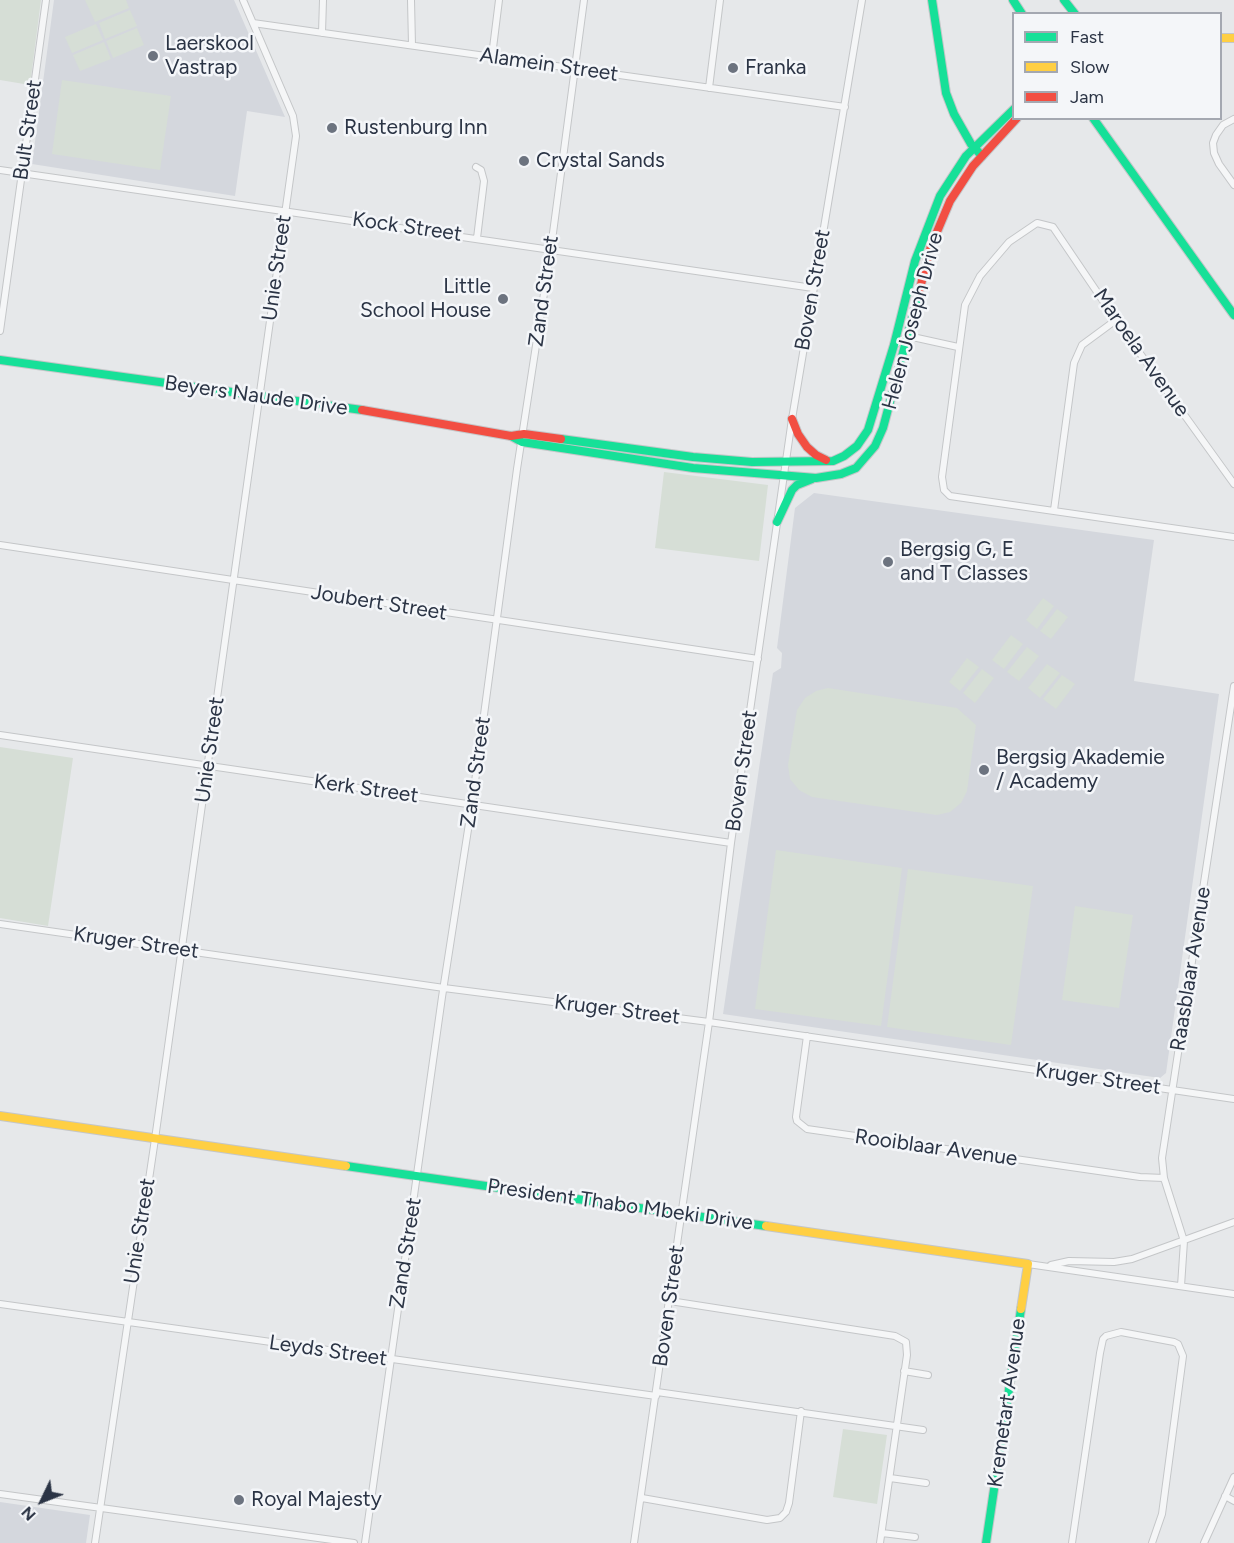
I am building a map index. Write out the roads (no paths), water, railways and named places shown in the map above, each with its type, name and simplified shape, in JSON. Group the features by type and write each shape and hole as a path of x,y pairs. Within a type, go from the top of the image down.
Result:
{"main road":[{"path":"932,0 946,93 954,114 974,148 982,156"},
{"path":"1064,0 1074,12"},
{"name":"Helen Joseph Drive","path":"786,462 828,461 844,456 857,446 868,430 894,345 915,261 931,216 952,177 974,148 1012,111"},
{"name":"Helen Joseph Drive","path":"784,475 816,478 841,474 856,468 875,446 883,428 928,257 942,218 961,183 1015,120"},
{"path":"1094,120 1234,315"},
{"name":"Beyers Naude Drive","path":"0,360 356,409 693,468 784,475"},
{"path":"792,418 798,434 807,447 828,461"},
{"name":"Beyers Naude Drive","path":"523,438 693,457 752,462 786,462"},
{"path":"777,522 792,490 804,481 816,478"},
{"name":"President Thabo Mbeki Drive","path":"0,1116 1028,1264"},
{"name":"Kremetart Avenue","path":"986,1543 1028,1264"}],"street":[{"name":"Bult Street","path":"0,331 46,0"},
{"name":"Unie Street","path":"95,1543 155,1138 296,136 296,123 243,0"},
{"path":"322,33 323,0"},
{"path":"411,0 412,45"},
{"path":"492,56 499,0"},
{"name":"Zand Street","path":"365,1543 389,1360 418,1176 551,248 584,0"},
{"path":"709,88 720,0"},
{"name":"Boven Street","path":"634,1543 657,1394 709,1022 731,843 792,418 862,0"},
{"name":"Alamein Street","path":"254,23 844,107"},
{"path":"1234,119 1223,124 1213,143 1218,164 1234,185"},
{"path":"476,167 481,170 484,181 477,238"},
{"name":"Kock Street","path":"0,170 551,248 813,288"},
{"name":"Maroela Avenue","path":"958,347 965,305 980,276 994,256 1020,233 1037,223 1047,225 1053,228 1065,243 1116,320 1234,484"},
{"path":"1054,510 1074,363 1082,345 1116,320"},
{"path":"894,345 909,336 958,347 942,477 944,490 950,496 1234,537"},
{"name":"Joubert Street","path":"0,545 758,659"},
{"name":"Raasblaar Avenue","path":"1181,1286 1184,1241 1164,1178 1162,1158 1234,686"},
{"name":"Kerk Street","path":"0,735 731,843"},
{"name":"Kruger Street","path":"0,924 444,988 709,1022 1234,1099"},
{"name":"Rooiblaar Avenue","path":"807,1036 796,1117 797,1121 807,1129 1164,1178"},
{"name":"President Thabo Mbeki Drive","path":"1028,1264 1044,1266 1069,1261 1114,1262 1132,1259 1234,1222"},
{"path":"1044,1266 1234,1294"},
{"path":"670,1301 899,1337 906,1342 897,1426 880,1543"},
{"name":"Leyds Street","path":"0,1304 389,1360 801,1411 923,1430"},
{"path":"1072,1543 1103,1339 1110,1334 1121,1332 1166,1339 1178,1344 1183,1356 1162,1514 1152,1543"},
{"path":"904,1371 928,1375"},
{"path":"642,1498 767,1520 780,1518 786,1512 789,1503 801,1411"},
{"path":"1204,1543 1234,1477"},
{"path":"890,1478 926,1483"},
{"path":"0,1494 354,1543"},
{"path":"1225,1496 1234,1501"},
{"path":"882,1533 915,1537"}],"place":[{"name":"Laerskool Vastrap","path":"153,56"},
{"name":"Franka","path":"733,68"},
{"name":"Rustenburg Inn","path":"332,128"},
{"name":"Crystal Sands","path":"524,161"},
{"name":"Little School House","path":"503,299"},
{"name":"Bergsig G, E and T Classes","path":"888,562"},
{"name":"Bergsig Akademie / Academy","path":"984,770"},
{"name":"Royal Majesty","path":"239,1500"}]}
